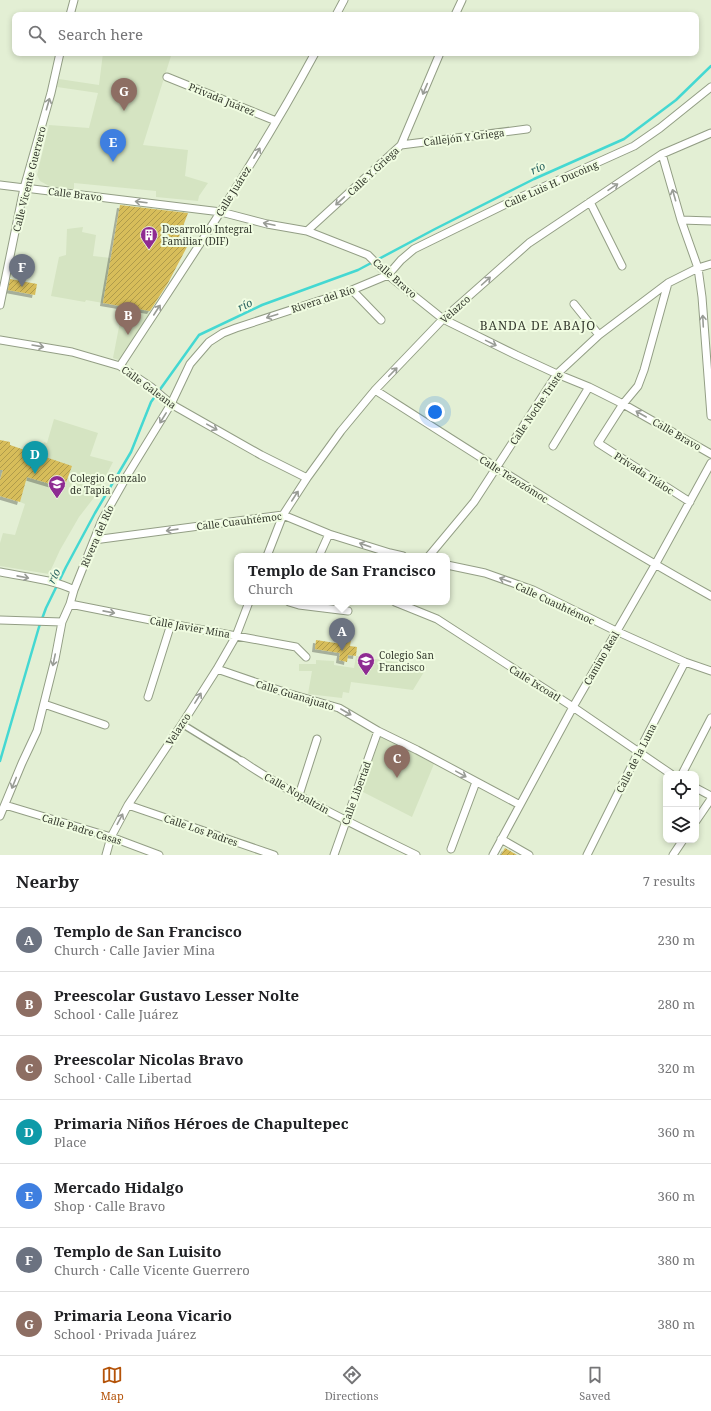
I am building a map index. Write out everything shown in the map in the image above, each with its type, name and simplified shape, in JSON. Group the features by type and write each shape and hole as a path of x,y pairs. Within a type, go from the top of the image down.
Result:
{"street":[{"path":"71,12 74,0"},
{"path":"338,12 344,0"},
{"path":"456,12 462,0"},
{"name":"Calle Vicente Guerrero","path":"0,305 2,284 24,188 51,93 59,56"},
{"name":"Calle Juárez","path":"120,366 221,212 313,56"},
{"name":"Calle Y Griega","path":"307,232 401,145 439,56"},
{"name":"Privada Juárez","path":"167,77 276,121"},
{"name":"Calle Luis H. Ducoing","path":"387,274 414,249 512,201 634,146 660,128 711,86"},
{"name":"Callejón Y Griega","path":"401,145 527,129"},
{"name":"Velazco","path":"268,553 283,515 307,478 341,431 376,390 443,319 529,243 662,154 711,133"},
{"path":"662,154 681,220 698,268 702,297 711,416"},
{"name":"Calle Bravo","path":"0,185 221,212 267,224 307,232 368,255 387,274 443,319 557,374 590,387 711,454"},
{"path":"590,202 622,266"},
{"path":"681,220 711,221"},
{"name":"Calle Noche Triste","path":"432,553 474,502 557,374 599,335 668,283 698,268 711,264"},
{"name":"Rivera del Río","path":"0,816 37,730 62,622 102,520 190,364 209,342 236,328 352,290 387,274"},
{"path":"623,404 638,386 644,370 668,283"},
{"path":"352,290 381,320"},
{"path":"574,304 599,335"},
{"name":"Calle Galeana","path":"0,340 72,352 120,366 151,387 169,403 261,455 307,478"},
{"path":"553,446 590,387"},
{"name":"Calle Tezozómoc","path":"376,390 496,468 711,596"},
{"name":"Privada Tláloc","path":"623,404 598,444 690,502"},
{"name":"Camino Real","path":"493,855 572,707 655,564 711,463"},
{"name":"Calle Cuauhtémoc","path":"94,540 283,515 329,534 390,553"},
{"path":"321,553 329,534"},
{"name":"Calle Cuauhtémoc","path":"450,566 486,573 533,590 616,631 685,662 711,671"},
{"path":"0,572 46,581 66,586 74,590"},
{"name":"Calle Javier Mina","path":"70,604 296,647 306,657"},
{"name":"Velazco","path":"106,855 111,837 128,805 217,669 236,636 248,605"},
{"path":"299,605 348,611"},
{"name":"Calle Ixcoatl","path":"402,605 437,619 666,771"},
{"path":"0,620 62,622"},
{"path":"148,697 171,624"},
{"name":"Calle de la Luna","path":"588,855 638,752 685,662"},
{"name":"Calle Guanajuato","path":"217,669 287,693 339,708 378,731 418,750 520,805"},
{"path":"44,704 105,725"},
{"path":"684,771 711,718"},
{"name":"Calle Nopaltzin","path":"182,724 272,781 346,821 416,855"},
{"name":"Calle Libertad","path":"334,855 378,731"},
{"path":"299,795 317,739"},
{"path":"452,849 476,782"},
{"path":"699,790 711,798 699,816"},
{"name":"Calle Padre Casas","path":"5,805 111,837 159,855"},
{"name":"Calle Los Padres","path":"128,805 274,855"},
{"path":"501,839 529,855"},
{"path":"673,855 681,843"}],"shaded area":[{"path":"103,56 171,56 143,145 188,150 185,176 208,183 199,196 198,201 156,197 156,191 74,183 74,189 51,187 40,181 37,175 49,125 89,128 98,93 57,87 59,79 99,85"},
{"path":"83,227 82,232 96,235 93,256 111,258 103,303 86,300 85,302 51,296 59,257 66,255 67,229"},
{"path":"123,306 154,311 121,361 113,358"},
{"name":"Colegio Gonzalo de Tapia","path":"54,419 98,433 90,456 113,462 96,495 79,517 60,550 49,574 0,566 0,543 3,533 15,535 25,504 20,502 27,477 44,442 47,443"},
{"name":"Colegio San Francisco","path":"356,656 427,667 413,690 351,682 349,693 343,692 342,698 308,694 312,671 299,671 299,664 316,664 316,660 334,661 334,665 354,668"},
{"path":"381,736 434,764 412,817 361,791"}],"building":[{"name":"Desarrollo Integral Familiar (DIF)","path":"120,205 188,213 179,237 189,243 168,283 150,311 103,303"},
{"path":"10,279 37,284 35,295 8,290"},
{"path":"0,440 10,442 10,445 72,466 64,488 27,477 20,502 0,496 0,480 3,470 0,470"},
{"path":"343,639 351,640 350,646 357,647 356,656 348,655 347,662 339,660 340,653 315,649 316,640 342,644"},
{"path":"505,848 517,855 501,855"}],"waterway":[{"name":"río","path":"0,761 39,627 46,608 95,513 131,452 151,402 199,335 262,305 358,270 534,179 624,139 676,100 711,66"}],"place":[{"name":"Primaria Leona Vicario","path":"124,111"},
{"name":"Mercado Hidalgo","path":"113,162"},
{"name":"Desarrollo Integral Familiar (DIF)","path":"149,250"},
{"name":"Templo de San Luisito","path":"22,287"},
{"name":"Preescolar Gustavo Lesser Nolte","path":"128,335"},
{"name":"Primaria Niños Héroes de Chapultepec","path":"35,474"},
{"name":"Colegio Gonzalo de Tapia","path":"57,499"},
{"name":"Templo de San Francisco","path":"342,651"},
{"name":"Colegio San Francisco","path":"366,676"},
{"name":"Preescolar Nicolas Bravo","path":"397,778"}],"district":[{"name":"BANDA DE ABAJO","path":"538,326"}]}
